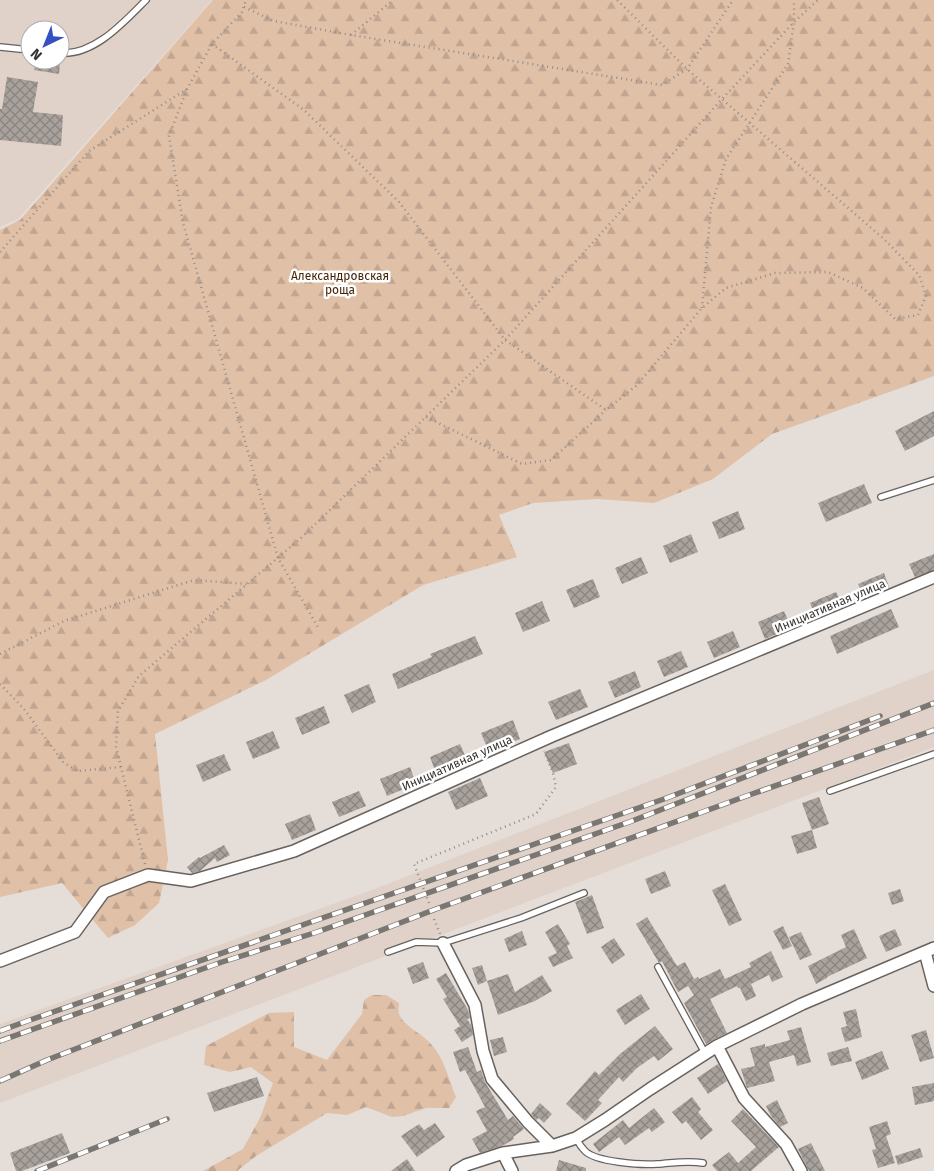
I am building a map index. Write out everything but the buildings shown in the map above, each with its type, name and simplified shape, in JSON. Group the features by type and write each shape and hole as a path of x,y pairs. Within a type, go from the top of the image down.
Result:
{"street":[{"name":"Инициативная улица","path":"0,961 75,932 104,892 148,875 191,881 294,851 543,740 934,577"},
{"path":"444,943 475,1006 492,1079 528,1122 552,1146"},
{"path":"456,1171 466,1165 503,1152 552,1146 576,1138 717,1046 802,1004 930,950 934,986"},
{"path":"717,1046 744,1098 786,1144 801,1171"},
{"path":"503,1152 512,1171"}],"lane":[{"path":"70,53 95,44 114,31 146,0"},
{"path":"0,47 20,49"},
{"path":"882,497 934,480"},
{"path":"830,791 934,754"},
{"path":"388,952 416,942 444,943 521,918 584,892"},
{"path":"658,967 705,1053"},
{"path":"576,1138 584,1150 594,1157 607,1160 655,1164 690,1161 704,1163"}],"path":[{"path":"246,0 242,12 212,44 187,89 169,136 183,223 278,558 319,629"},
{"path":"351,35 393,0"},
{"path":"426,416 522,464 551,460 606,410 636,386 702,308 726,288 775,273 828,272 863,288 895,319 918,315 926,296 919,275 884,239 687,69 617,0"},
{"path":"244,7 274,21 662,85 687,69 733,0"},
{"path":"702,308 711,207 726,159 788,64 794,22 794,0"},
{"path":"148,875 116,747 118,711 138,676 301,538 505,340 722,99 794,22 818,0"},
{"path":"212,44 304,110 399,202 505,340 606,410"},
{"path":"0,252 89,151 187,89"},
{"path":"0,654 64,621 194,580 247,584"},
{"path":"0,684 24,709 63,762 77,771 121,768"},
{"path":"429,903 414,864 536,814 556,787 544,752 543,740"}],"shaded area":[{"path":"0,0 212,0 18,219 0,227"},
{"path":"934,670 934,747 0,1103 0,1024 372,890"}],"green space":[{"name":"Александровская роща","path":"213,0 934,0 934,376 772,434 713,479 654,503 597,499 533,503 499,515 517,557 423,585 266,680 155,734 168,860 159,903 135,925 108,938 62,883 0,897 0,230 20,220"},
{"path":"372,995 386,995 399,1003 401,1018 428,1041 438,1053 456,1097 449,1108 426,1108 403,1116 392,1117 366,1107 347,1115 327,1113 256,1156 237,1171 203,1171 243,1149 260,1118 273,1083 251,1067 230,1072 204,1065 206,1046 269,1013 294,1012 294,1047 327,1060 362,1014 364,1000"}],"railway":[{"path":"0,1041 222,962 314,933 632,821 934,703"},
{"path":"0,1031 664,799 880,716"},
{"path":"0,1081 47,1060 436,909 934,730"},
{"path":"37,1171 167,1119"}]}
